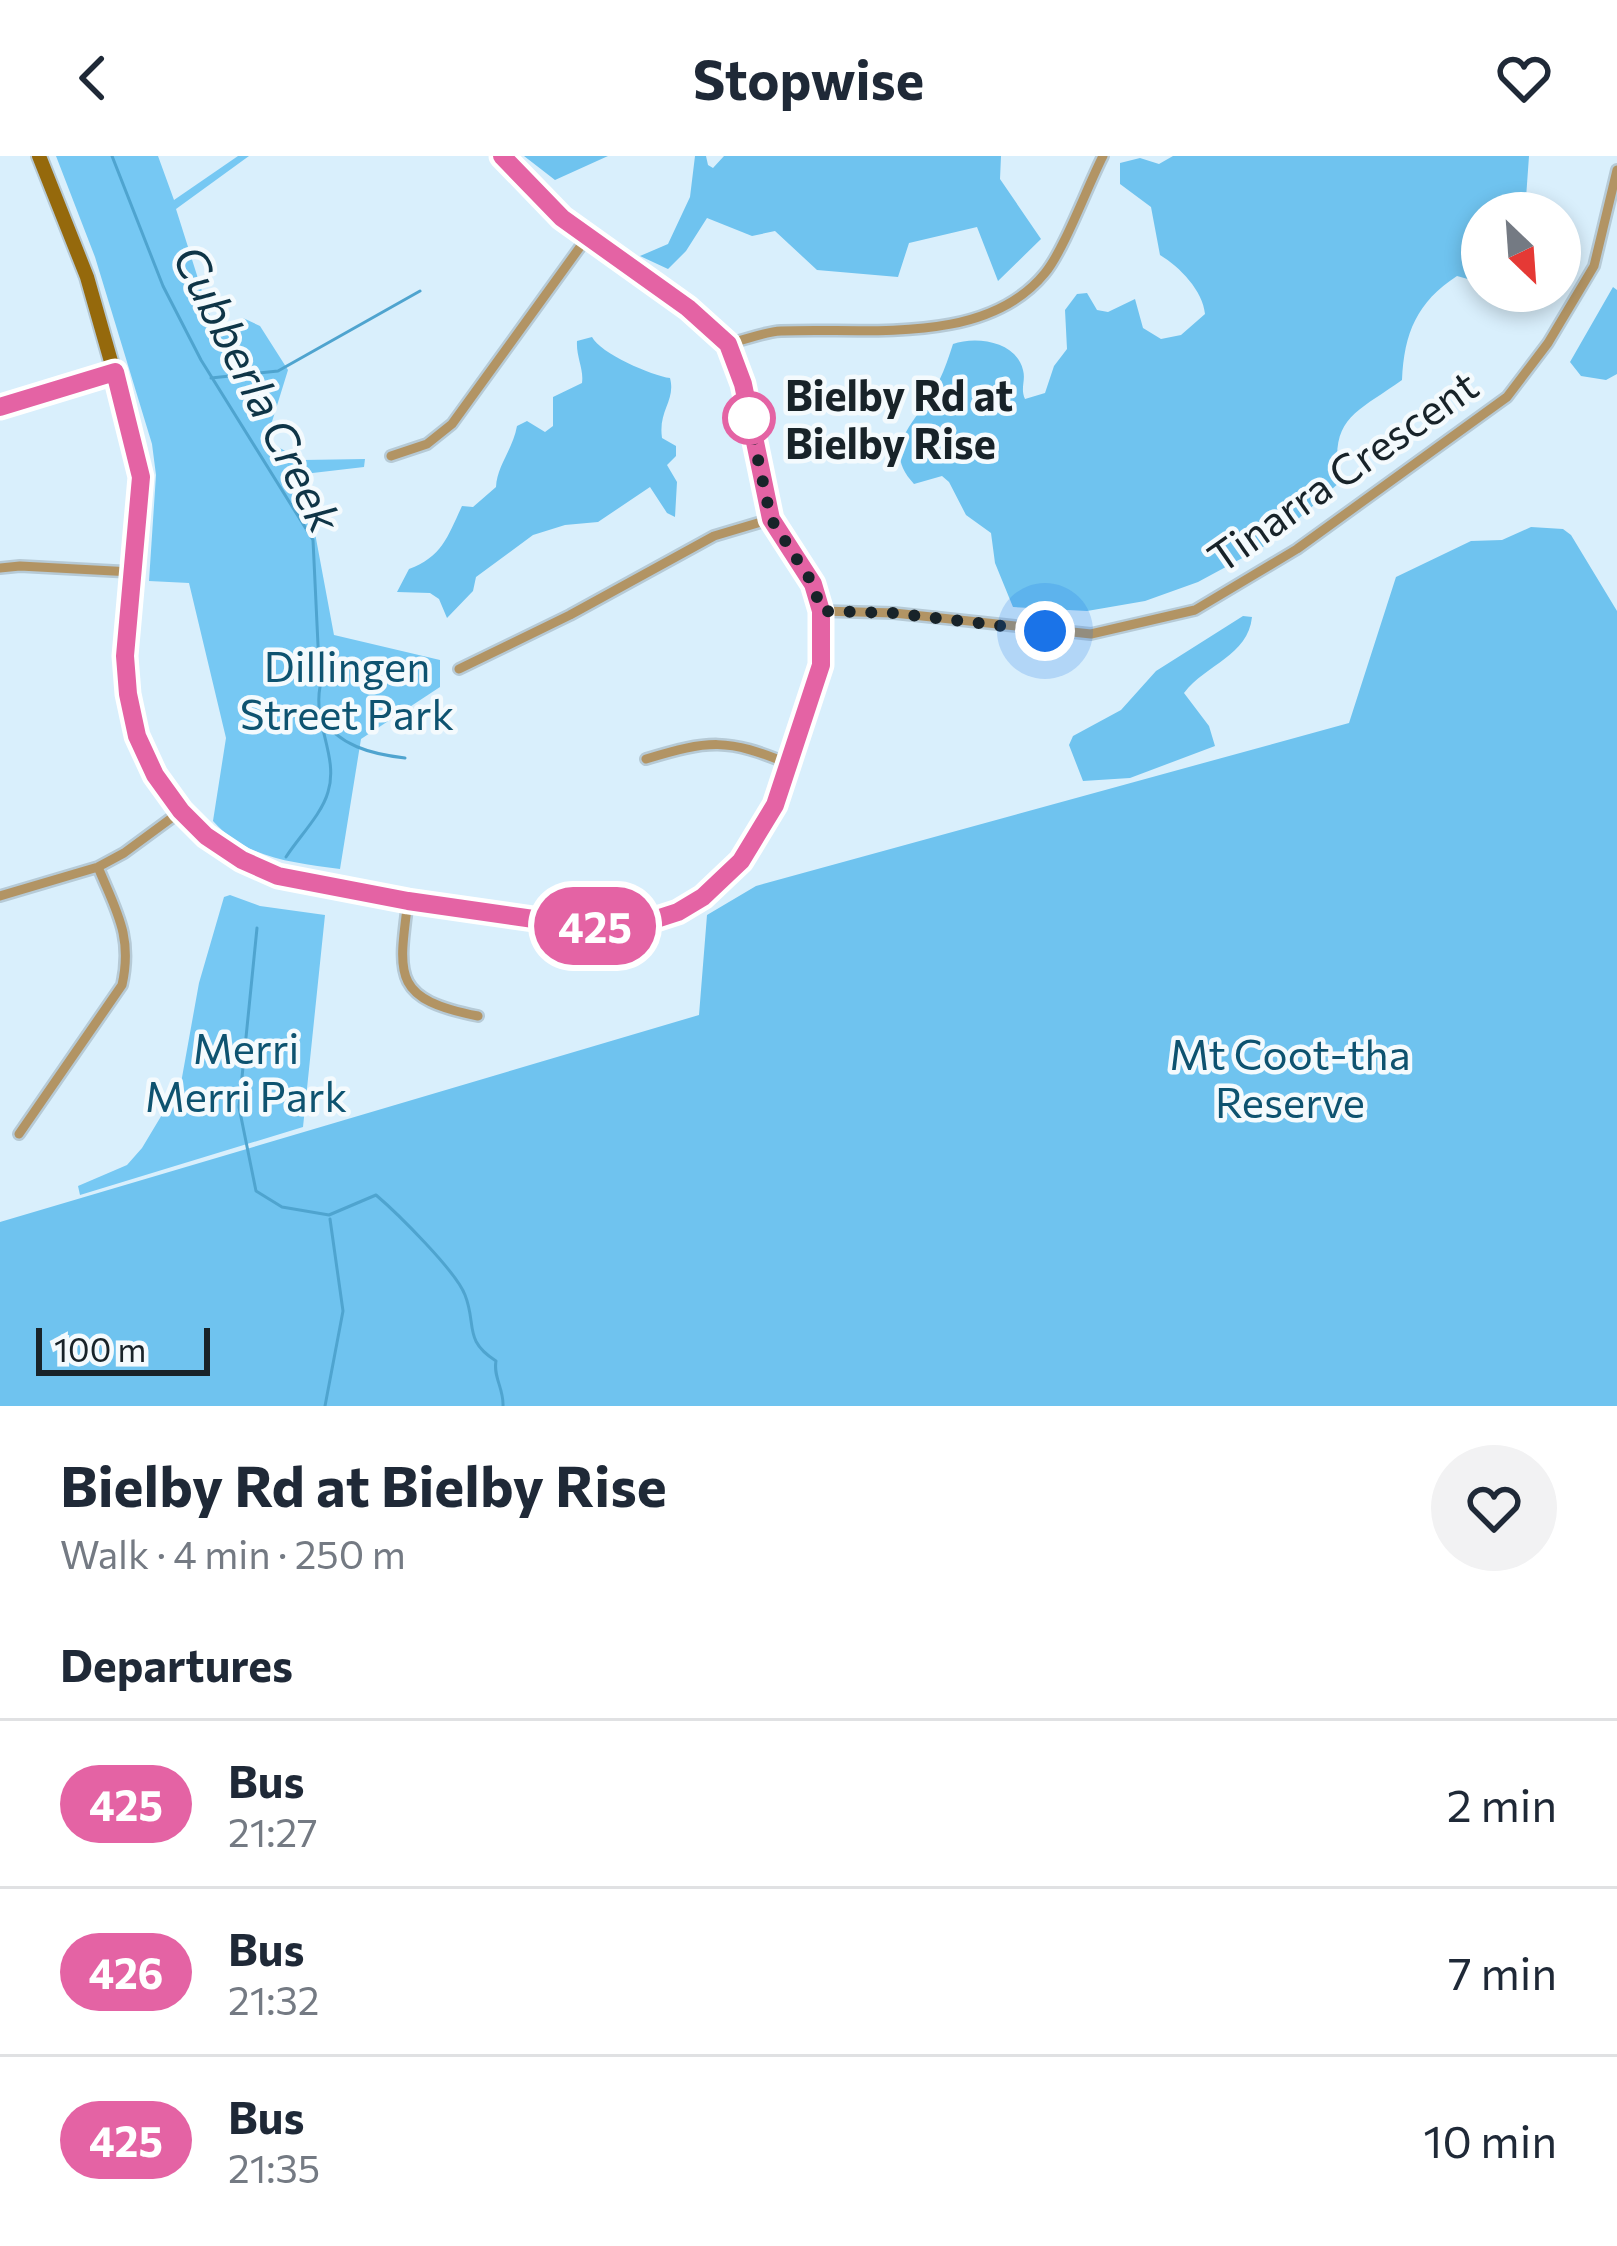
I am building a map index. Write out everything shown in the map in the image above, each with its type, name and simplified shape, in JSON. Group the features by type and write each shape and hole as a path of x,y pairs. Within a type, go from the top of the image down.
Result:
{"street":[{"path":"39,156 87,277 141,477 125,656 128,694 137,736 155,775 181,811 220,846 278,876 408,901 583,926 644,923 678,912 703,897 749,851 775,805 821,665 821,611 813,584 771,519 743,384 728,344 538,195 502,156"},
{"path":"728,344 776,332 941,327 974,319 1014,298 1046,272 1103,156"},
{"name":"Tinarra Crescent","path":"821,611 894,613 1091,634 1195,610 1297,548 1507,397 1548,344 1594,266 1617,170"},
{"path":"391,456 428,444 452,424 588,236"},
{"path":"0,407 115,372"},
{"path":"459,669 571,615 714,536 771,519"},
{"path":"0,568 132,572"},
{"path":"646,759 708,742 726,743 790,764"},
{"path":"0,896 98,867 181,811"},
{"path":"19,1134 122,985 128,959 126,935 98,867"},
{"path":"408,901 400,947 403,973 412,991 432,1005 478,1016"}],"green space":[{"name":"Dillingen Street Park","path":"56,156 158,156 174,200 238,156 249,156 176,209 214,329 243,318 260,326 288,370 266,441 303,460 365,459 364,467 304,474 334,635 440,660 440,687 361,739 340,869 255,851 213,821 226,738 189,583 149,581 156,475 152,444 95,257"},
{"path":"524,156 608,156 555,180"},
{"path":"695,156 706,156 713,168 724,156 1001,156 1000,179 1041,239 998,281 977,227 909,243 898,277 817,270 775,231 752,236 707,218 668,269 640,256 668,244 690,197"},
{"path":"1173,156 1529,156 1526,192 1461,192 1461,277 1443,286 1415,320 1402,380 1359,410 1342,430 1337,461 1340,482 1272,542 1198,582 1145,601 1087,611 1013,607 995,563 991,533 966,515 942,476 914,484 904,470 901,444 939,381 953,344 983,341 1012,353 1023,370 1025,399 1045,393 1054,366 1067,349 1065,310 1077,294 1087,293 1097,310 1108,312 1135,299 1143,328 1161,339 1181,335 1205,314 1189,280 1160,255 1151,207 1120,184 1120,163 1140,158 1159,164"},
{"path":"1613,287 1617,290 1617,374 1606,380 1581,376 1570,362"},
{"path":"592,337 627,363 670,378 671,393 661,428 662,438 676,446 676,456 667,465 677,482 675,517 650,487 598,522 533,535 476,577 473,591 447,618 439,599 430,593 397,592 409,569 443,544 462,506 473,507 496,487 517,426 527,421 545,432 553,426 553,397 582,383 577,341"},
{"name":"Mt Coot-tha Reserve","path":"1531,527 1563,529 1571,535 1617,611 1617,1406 0,1406 0,1222 699,1015 707,915 756,886 1349,723 1396,577 1471,541 1502,540"},
{"path":"1243,616 1252,617 1243,641 1184,693 1209,726 1215,746 1130,778 1083,781 1069,745 1073,736 1121,710 1156,671"},
{"name":"Merri Merri Park","path":"224,897 260,906 325,915 303,1127 80,1195 78,1186 127,1165 181,1083 199,983"}],"waterway":[{"name":"Cubberla Creek","path":"112,156 163,286 201,360 313,540 320,714 331,779 321,809 286,857"},
{"path":"211,378 278,371 420,291"},
{"path":"320,716 337,735 357,747 405,758"},
{"name":"Cubberla Creek","path":"257,928 239,1107 256,1191 282,1207 329,1215 376,1195 459,1285 475,1339 496,1361 503,1406"},
{"path":"325,1406 343,1311 330,1219"}],"bus line":[{"name":"425","path":"0,407 115,372 141,477 125,656 128,694 137,736 155,775 206,836 242,860 292,881 408,901 583,926 644,923 678,912 703,897 741,861 775,805 821,665 821,611 813,584 771,519 743,384 728,344 688,308 562,218 502,156"}],"place":[{"name":"Bielby Rd at Bielby Rise","path":"749,418"}],"route":[{"path":"749,418 771,519 813,584 821,611 894,613 1045,631"}]}
